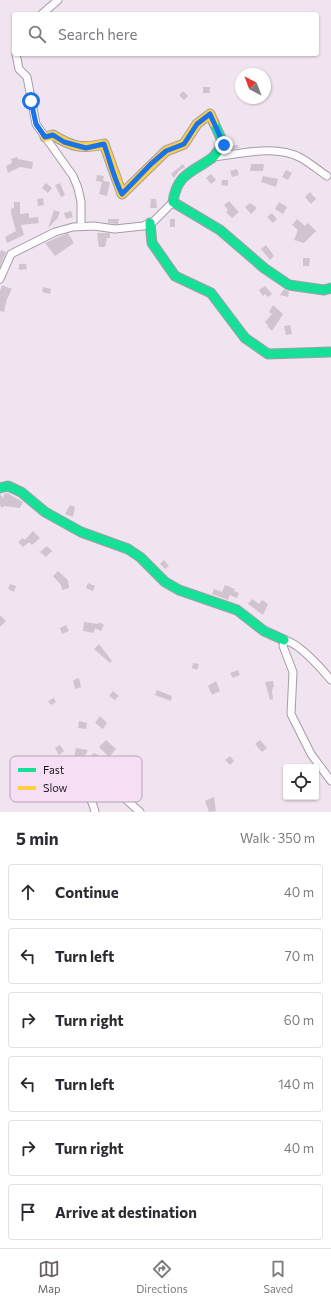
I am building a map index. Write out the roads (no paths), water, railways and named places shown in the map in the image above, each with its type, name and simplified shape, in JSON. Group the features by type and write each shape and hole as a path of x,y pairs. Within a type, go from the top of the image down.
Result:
{"street":[{"path":"44,12 58,0"},
{"path":"16,56 19,69 27,77 36,124 72,176 78,188 81,202 81,226"},
{"path":"45,137 53,135 64,142 86,148 104,144 114,169 116,182 122,194 166,151 184,144 197,124 210,114 224,145 217,150 214,157"},
{"path":"0,279 9,256 13,251 56,231 81,226 122,228 150,223 173,202 175,189 184,176 214,157 263,149 270,150 299,157 330,176"},
{"path":"173,202 198,219 220,230 264,268 289,285 324,290 331,288"},
{"path":"150,223 152,243 175,276 211,293 245,338 268,354 331,352"},
{"path":"0,488 8,486 21,492 45,512 81,532 128,549 140,557 165,582 179,590 187,594 238,610 264,631 291,643 318,666 331,680"},
{"path":"284,640 283,646 293,672 290,714 311,754 331,781"},
{"path":"93,802 95,812"},
{"path":"128,802 140,812"}]}
